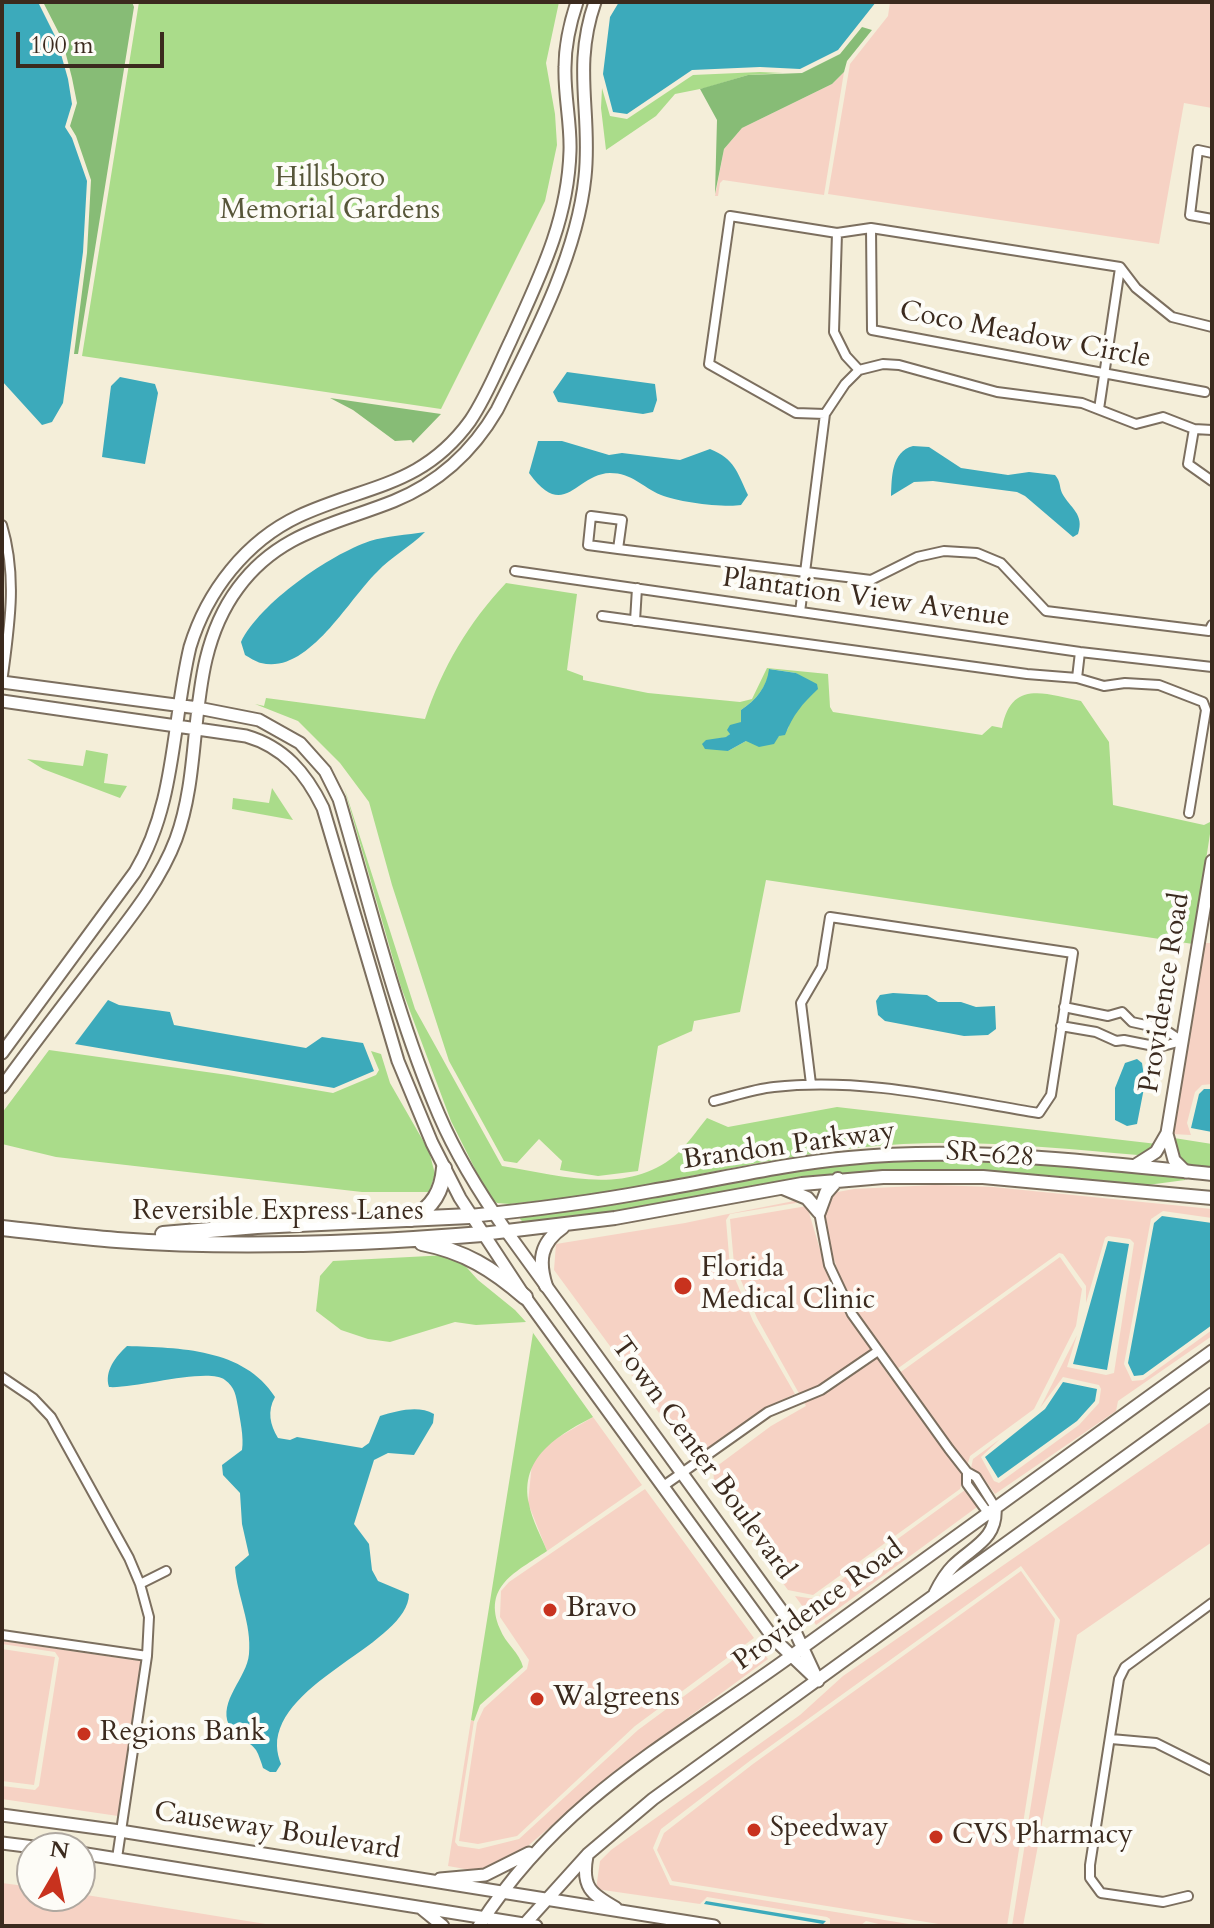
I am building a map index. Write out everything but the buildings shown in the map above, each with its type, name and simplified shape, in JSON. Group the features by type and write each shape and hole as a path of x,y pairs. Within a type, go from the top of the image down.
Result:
{"highway":[{"path":"412,1219 436,1199 441,1190 444,1168"},
{"name":"Reversible Express Lanes","path":"75,1236 162,1234 282,1224 470,1216"},
{"name":"Reversible Express Lanes","path":"2,1228 179,1243 247,1244 402,1240 482,1234"},
{"path":"402,1240 447,1249 470,1258 494,1270 525,1297"}],"main road":[{"name":"Brandon Parkway","path":"470,1216 647,1192 777,1167 849,1158 962,1154 1212,1174"},
{"name":"SR-628","path":"780,1187 838,1179 983,1177 1212,1198"},
{"path":"780,1187 803,1195 819,1212 826,1193 838,1179"},
{"name":"Brandon Parkway","path":"482,1234 566,1225 780,1187"},
{"path":"546,1286 540,1264 541,1255 549,1239 566,1225"}],"street":[{"path":"2,1053 147,852 164,801 187,658 197,625 221,582 243,556 277,529 301,515 384,487 412,474 456,438 482,402 559,228 570,149 565,58 577,2"},
{"path":"2,1087 113,940 163,866 183,817 203,666 211,637 224,609 249,574 271,554 306,532 394,501 430,482 462,456 497,410 555,285 576,229 586,174 583,52 595,2"},
{"path":"1212,153 1198,150 1190,215 1212,219"},
{"path":"825,414 796,413 709,364 730,216 837,233 871,228 1120,267 1099,409"},
{"name":"Coco Meadow Circle","path":"871,228 872,330 1205,392"},
{"path":"837,233 834,332 846,356 859,370"},
{"name":"Coco Meadow Circle","path":"1120,267 1136,288 1172,317 1212,327"},
{"path":"800,612 825,414 845,384 859,370 883,364 899,365 997,392 1082,403 1136,424 1163,417 1194,429 1212,430"},
{"path":"1194,429 1188,464 1212,481"},
{"path":"618,549 622,520 591,516 588,545 618,549 871,580 917,557 944,551 977,553 1001,563 1046,611 1209,631 1212,625"},
{"path":"2,525 12,569 13,591 2,683"},
{"name":"Plantation View Avenue","path":"515,571 1080,652 1212,667"},
{"path":"635,621 637,588"},
{"path":"602,616 1027,674 1077,678 1104,686 1125,683 1159,685 1203,702 1206,710 1189,813"},
{"path":"1077,678 1080,652"},
{"name":"Town Center Boulevard","path":"2,683 247,716 271,724 300,743 315,758 333,784 425,1080 458,1154 507,1232 792,1625 818,1681"},
{"name":"Town Center Boulevard","path":"2,701 246,736 271,746 295,764 323,808 398,1061 444,1168 470,1216 525,1297 774,1639 818,1681"},
{"name":"Providence Road","path":"1134,1166 1156,1152 1167,1133 1212,861"},
{"path":"714,1101 771,1087 862,1085 1039,1113 1051,1095 1073,953 830,917 822,967 801,1003 811,1084"},
{"path":"1064,1007 1108,1016 1122,1012 1132,1022 1164,1029 1182,1041"},
{"path":"1106,1035 1103,1024 1108,1016"},
{"path":"1124,1040 1131,1033 1132,1022"},
{"path":"1061,1026 1106,1035 1116,1041 1159,1047 1182,1041"},
{"name":"Providence Road","path":"1167,1133 1174,1160 1186,1172"},
{"path":"819,1212 835,1280 852,1314 967,1472 976,1477 992,1510 995,1521 984,1541 951,1568 932,1597"},
{"path":"662,1487 768,1412 821,1390 878,1351"},
{"name":"Providence Road","path":"481,1922 537,1849 584,1804 626,1770 792,1656 1212,1351"},
{"path":"2,1377 33,1398 51,1417 129,1558 149,1617 147,1656 117,1858"},
{"path":"527,1925 544,1900 588,1854 653,1799 1212,1394"},
{"path":"140,1584 166,1571"},
{"path":"1188,1896 1163,1902 1101,1893 1090,1878 1119,1679 1125,1667 1212,1603"},
{"path":"2,1635 147,1656"},
{"path":"1111,1739 1156,1743 1212,1771"},
{"name":"Causeway Boulevard","path":"2,1815 714,1926"},
{"path":"420,1880 485,1875 537,1849"},
{"path":"588,1854 586,1883 593,1893 623,1912"},
{"name":"Causeway Boulevard","path":"96,1855 418,1907 481,1922 527,1925"},
{"path":"418,1907 443,1926"}],"shaded area":[{"path":"890,2 1212,2 1212,108 1184,103 1159,244 828,194 850,64 888,16"},
{"path":"844,72 824,195 723,180 718,196 715,196 724,149 742,128 832,84"},
{"path":"1204,943 1212,943 1212,1084 1202,1085 1195,1092 1187,1123 1191,1135 1172,1134"},
{"path":"935,1185 993,1187 1212,1209 1212,1218 1163,1211 1151,1219 1124,1364 1132,1381 1143,1380 1212,1330 1212,1336 1118,1401 1116,1411 995,1494 980,1473 971,1468 973,1459 1000,1439 981,1457 994,1481 999,1483 1079,1425 1099,1403 1099,1385 1063,1377 1040,1408 1077,1335 1067,1367 1106,1375 1114,1373 1134,1243 1130,1239 1105,1238 1086,1303 1086,1286 1063,1254 1059,1253 897,1369 856,1311 844,1288 831,1251 825,1211 832,1193"},
{"path":"799,1200 802,1202 730,1214 726,1220 730,1267 753,1321 795,1394 766,1407 693,1459 554,1270 556,1244"},
{"path":"807,1206 830,1283 891,1379 1060,1257 1082,1289 1076,1326 1034,1409 970,1456 960,1489 813,1595 788,1590 715,1491 713,1469 771,1426 806,1406 757,1318 734,1264 730,1219"},
{"path":"593,1417 642,1485 547,1551 528,1503 532,1463 547,1444"},
{"path":"1212,1421 1212,1542 1077,1635 1023,1926 1012,1926 1060,1620 1021,1566 751,1760 661,1829 653,1848 670,1885 921,1926 887,1926 866,1921 860,1926 841,1926 830,1924 827,1917 707,1897 700,1904 596,1889 600,1861 611,1850 800,1715 843,1676"},
{"path":"645,1489 754,1638 635,1726 517,1836 478,1844 459,1841 477,1723 484,1708 527,1669 529,1660 500,1617 501,1591 509,1582"},
{"path":"965,1490 977,1507 816,1625 795,1596 815,1599"},
{"path":"1021,1571 1055,1619 1007,1926 951,1926 672,1881 657,1850 664,1833 753,1764"},
{"path":"2,1641 141,1661 118,1816 2,1799 2,1786 35,1790 39,1786 59,1658 55,1652 2,1644"},
{"path":"756,1643 768,1659 619,1768 522,1851 476,1871 448,1866 471,1720 474,1721 455,1842 458,1846 479,1849 519,1839 638,1730"},
{"path":"2,1649 55,1657 34,1785 2,1781"},
{"path":"2,1883 16,1885 16,1912 96,1912 96,1897 278,1926 2,1926"}],"green space":[{"path":"43,2 132,2 134,7 78,354 74,354 87,253 91,180 70,126 77,103 62,39"},
{"name":"Hillsboro Memorial Gardens","path":"139,2 559,2 546,63 557,145 545,201 441,409 82,356"},
{"path":"862,27 872,30 847,61 844,72 832,84 742,128 724,149 715,194 717,120 700,89 748,75 802,73 840,54"},
{"path":"783,73 748,75 675,94 656,116 606,150 602,88 610,116 627,119 693,75"},
{"path":"330,398 441,414 413,443 411,440 395,441 353,410"},
{"path":"506,583 577,594 567,670 583,676 583,680 648,693 740,702 752,699 767,668 828,674 833,712 982,735 992,726 1002,728 1013,702 1022,696 1043,694 1081,701 1109,742 1113,805 1204,825 1212,821 1193,944 766,880 740,1012 694,1021 692,1031 658,1046 638,1171 598,1176 560,1170 562,1161 539,1139 517,1163 504,1161 449,1061 392,885 369,802 340,763 298,721 255,704 264,706 266,698 425,719 458,646","holes":["770,669 796,673 817,689 796,712 788,729 779,736 746,741 728,751 717,739 727,737 741,722 741,710 760,692"]},
{"path":"86,750 108,754 104,783 127,786 120,798 43,769 27,759 83,766"},
{"path":"344,787 415,1009 502,1166 571,1178 617,1179 639,1175 660,1166 679,1152 707,1118 728,1127 837,1107 1157,1144 1146,1154 1138,1155 982,1144 920,1143 853,1148 594,1194 497,1203 489,1197 451,1121 401,987"},
{"path":"272,788 293,820 232,809 233,798 269,803"},
{"path":"49,1050 333,1093 376,1075 379,1070 371,1051 381,1054 390,1083 429,1151 435,1174 429,1192 362,1192 56,1157 2,1144 2,1113"},
{"path":"1174,1138 1212,1144 1212,1167 1185,1164 1177,1155"},
{"path":"901,1160 1015,1162 1185,1177 1185,1180 1140,1186 999,1173 887,1171 804,1179 525,1224 520,1219 521,1216 809,1168"},
{"path":"448,1255 459,1259 526,1322 476,1325 455,1322 390,1342 341,1330 316,1311 320,1276 333,1261"},
{"path":"531,1330 593,1417 555,1440 544,1450 530,1474 527,1488 529,1504 547,1551 505,1582 495,1602 500,1629 523,1667 480,1705 474,1721 471,1720 533,1333"}],"water":[{"path":"2,2 38,2 57,40 72,104 65,127 87,181 83,252 63,403 52,422 42,425 2,381"},
{"path":"619,2 876,2 838,50 800,69 692,70 627,114 613,112 603,74 610,17"},
{"path":"567,372 655,384 657,400 653,412 643,414 558,402 553,392"},
{"path":"120,377 155,384 158,393 145,464 102,457 111,386"},
{"path":"538,441 562,441 609,455 622,453 680,460 710,449 730,462 748,495 741,505 689,502 668,498 631,478 610,473 598,475 570,492 552,494 529,473"},
{"path":"913,446 929,447 961,468 1008,475 1029,472 1055,475 1062,493 1080,521 1078,534 1073,537 1017,492 933,481 914,482 891,496 897,459"},
{"path":"425,532 382,567 326,632 295,658 278,664 261,663 245,655 241,642 250,627 279,597 316,569 370,541"},
{"path":"769,669 796,673 817,684 818,689 798,710 785,735 779,736 774,744 759,747 746,741 728,751 705,749 702,744 706,740 726,737 730,734 727,730 730,725 741,722 741,710 760,692"},
{"path":"880,995 927,995 938,1002 961,1002 976,1007 995,1006 996,1029 988,1035 964,1036 885,1021 878,1015 876,1001"},
{"path":"108,1000 119,1005 170,1012 174,1025 306,1048 322,1037 363,1043 374,1071 334,1088 75,1044"},
{"path":"1137,1059 1142,1063 1145,1083 1137,1124 1127,1126 1115,1120 1115,1088 1125,1063"},
{"path":"1204,1089 1212,1089 1212,1132 1191,1128 1199,1094"},
{"path":"1162,1216 1212,1223 1212,1325 1143,1375 1134,1376 1128,1363 1154,1223"},
{"path":"1108,1241 1129,1244 1107,1370 1073,1364"},
{"path":"127,1346 189,1350 228,1360 246,1369 262,1381 275,1397 270,1418 278,1438 290,1440 297,1437 362,1448 369,1443 380,1416 414,1409 434,1414 433,1423 414,1455 388,1453 374,1460 354,1524 369,1544 372,1570 378,1581 409,1594 403,1612 388,1630 297,1701 283,1723 277,1746 281,1764 276,1772 263,1768 256,1750 232,1729 227,1716 230,1698 249,1654 235,1567 249,1555 242,1524 240,1493 223,1475 222,1465 242,1450 242,1428 234,1392 225,1380 203,1376 109,1387 110,1370"},
{"path":"1063,1382 1097,1389 1095,1401 1077,1421 998,1478 985,1457 1045,1409"},
{"path":"706,1901 826,1921 823,1924 704,1904"}],"place":[{"name":"Florida Medical Clinic","path":"683,1286"},
{"name":"Bravo","path":"550,1610"},
{"name":"Walgreens","path":"537,1699"},
{"name":"Regions Bank","path":"84,1734"},
{"name":"Speedway","path":"754,1830"},
{"name":"CVS Pharmacy","path":"936,1837"}]}
